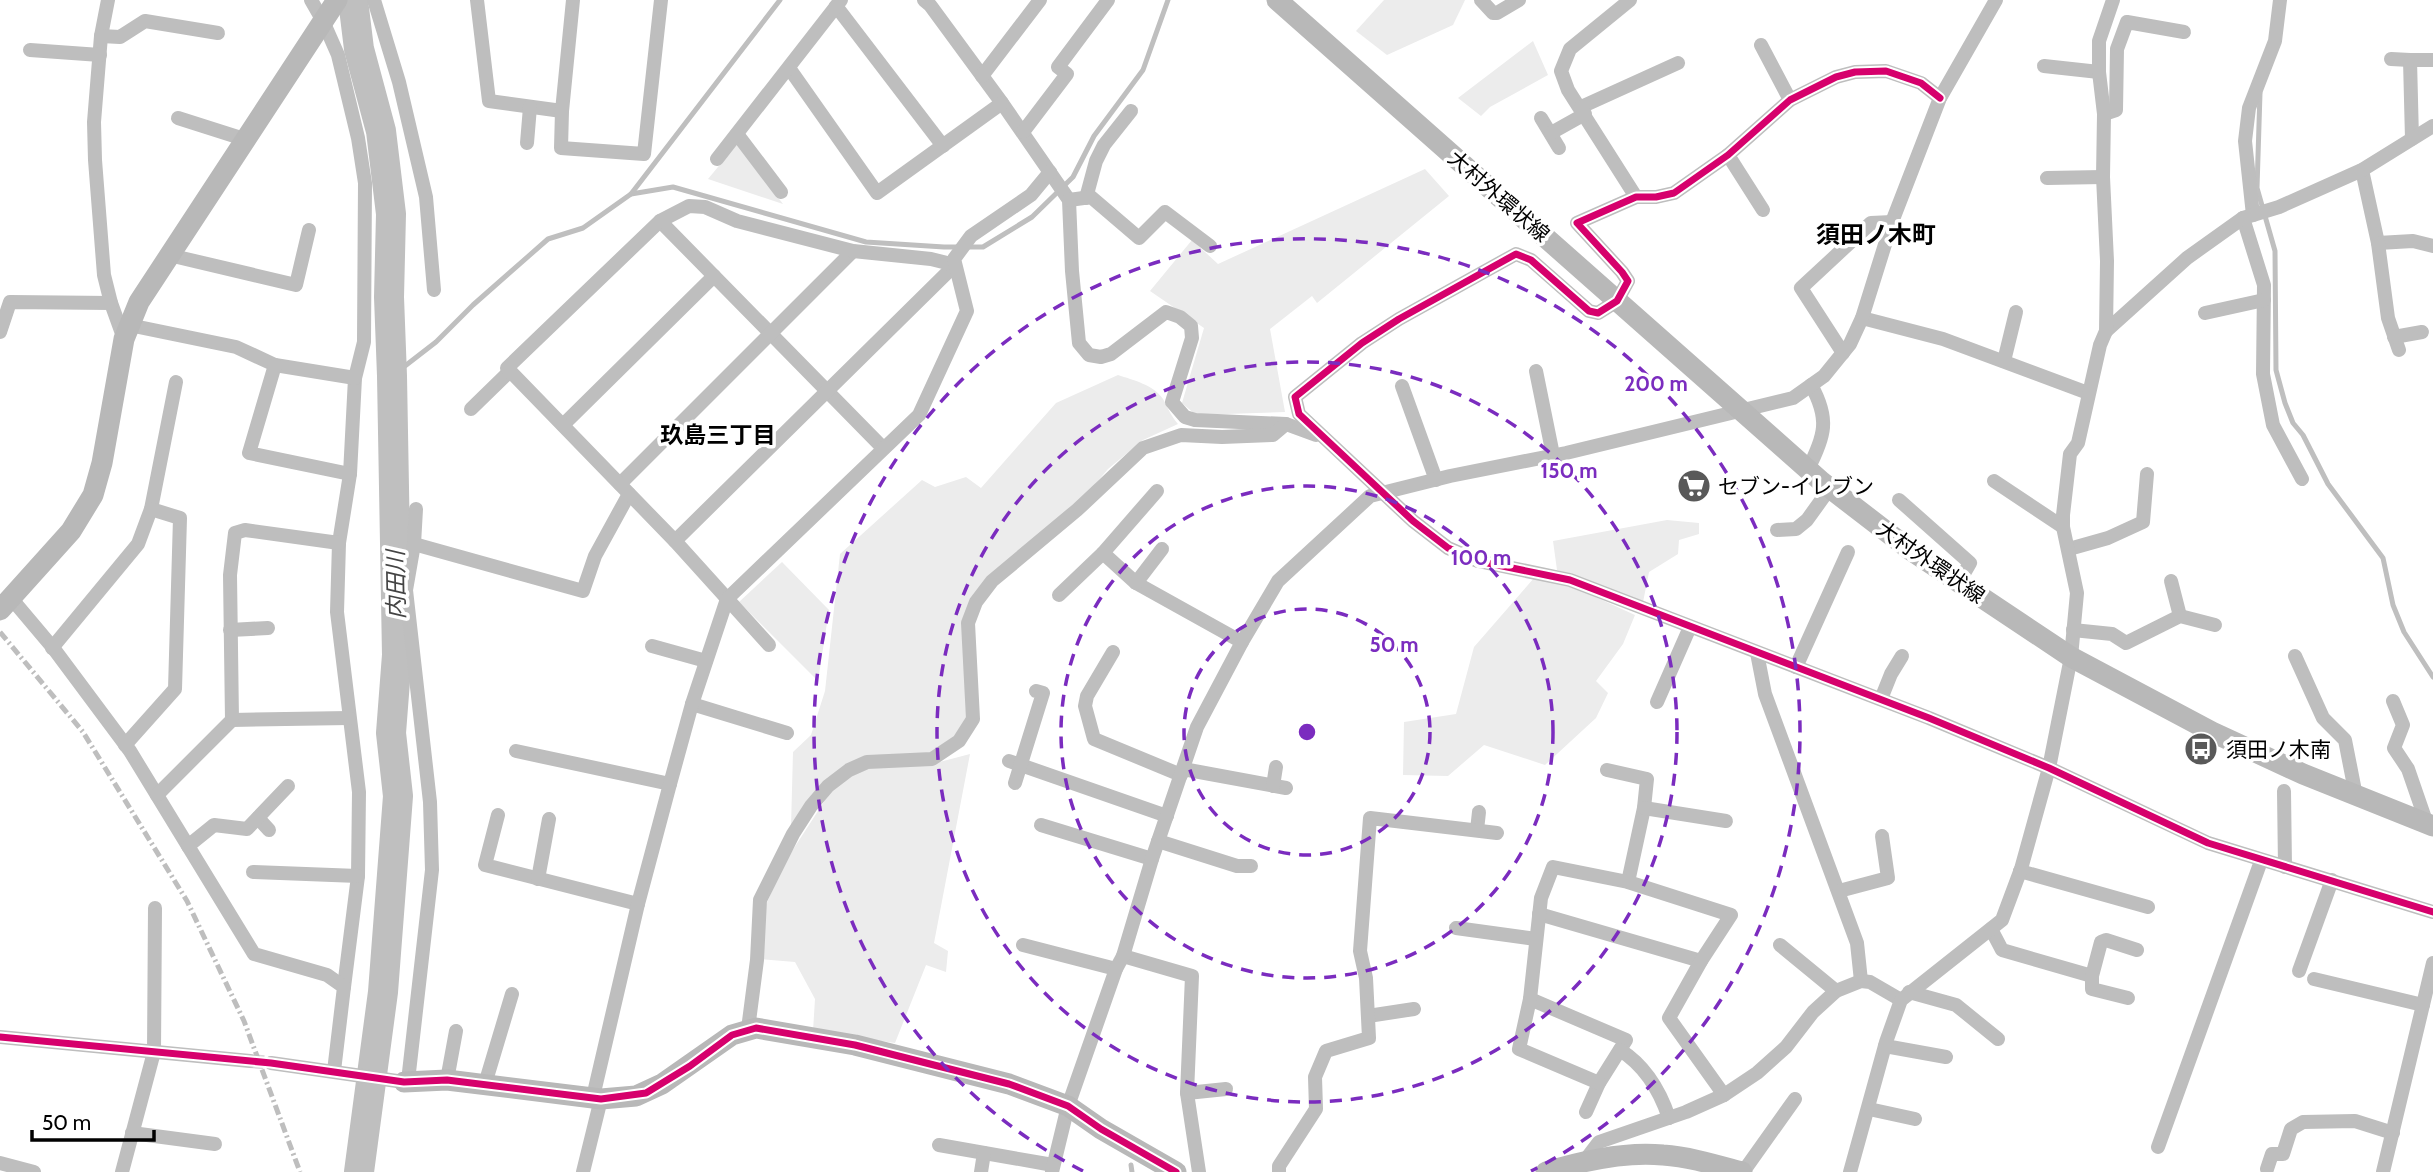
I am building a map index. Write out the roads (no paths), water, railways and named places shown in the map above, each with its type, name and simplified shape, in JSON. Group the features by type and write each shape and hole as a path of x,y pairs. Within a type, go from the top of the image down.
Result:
{"street":[{"path":"108,0 101,36 94,122 95,160 104,275 111,303 126,332"},
{"path":"311,0 338,55 351,103 365,183 364,342 355,378 350,474 339,543 337,612 359,792 358,876 344,987 339,1071"},
{"path":"337,0 139,302 126,332 102,463 93,495 71,531 4,598 52,648 125,745 254,954 327,975 344,987"},
{"path":"374,0 399,82 426,197 434,290"},
{"path":"477,0 489,101 562,111"},
{"path":"573,0 561,148 647,157 661,0"},
{"path":"924,0 1002,103 1060,187 1079,343 1089,355 1101,357 1111,354 1166,312 1180,317 1191,326 1192,338 1172,402 1177,411 1195,420 1286,424 1324,438"},
{"path":"982,76 1040,0"},
{"path":"1023,132 1067,74 1058,67 1108,0"},
{"name":"大村外環状線","path":"1277,0 1829,488 1871,521 2071,657 2205,729 2303,774 2430,825"},
{"path":"1481,0 1493,13 1519,0"},
{"path":"1630,0 1570,49 1561,71 1568,90 1636,197"},
{"path":"939,1145 1053,1168 1068,1106 1120,962 1197,727 1278,581 1370,496 1744,411 1793,398 1824,376 1850,344 1862,318 1892,222 1940,98 1996,0"},
{"path":"1850,1172 1870,1109 1885,1046 1905,996 2003,920 2020,872 2049,768 2071,657 2077,593 2063,527 2070,454 2077,443 2100,345 2106,331 2104,114 2099,72 2099,41 2113,0"},
{"path":"2280,0 2275,41 2249,108 2245,141 2251,215 2264,285 2263,374 2273,425 2302,479"},
{"path":"717,159 838,3 943,146"},
{"path":"101,36 120,37 145,21 218,33"},
{"path":"2104,114 2116,110 2117,49 2127,22 2184,32"},
{"path":"1761,45 1790,100"},
{"path":"30,50 100,55"},
{"path":"2391,59 2433,61"},
{"path":"2410,60 2412,139"},
{"path":"1551,133 1583,111 1678,63"},
{"path":"2044,66 2099,72"},
{"path":"789,68 877,194 1002,103"},
{"path":"1940,98 1921,83 1886,71 1855,72 1836,77 1790,100 1728,155 1674,193 1636,197 1577,223 1628,281 1617,301 1598,313 1590,311 1531,260 1516,254 1399,319 1362,343 1295,397 1299,414 1413,521 1448,548 1478,561 1570,580 1881,699 2049,768 2208,843 2433,912"},
{"path":"527,143 530,107"},
{"path":"1086,198 1100,153 1131,111"},
{"path":"178,118 244,139"},
{"path":"1541,118 1559,148"},
{"path":"2106,331 2187,258 2251,215 2279,207 2362,170 2433,125"},
{"path":"737,134 781,192"},
{"path":"1728,155 1763,210"},
{"path":"2362,170 2378,243 2388,318 2396,343 2422,332"},
{"path":"2046,178 2103,177"},
{"path":"675,541 954,262 971,236 1031,195 1060,187 1086,198 1091,197 1139,238 1165,212 1210,246"},
{"path":"769,645 675,541 507,368 660,221 689,206 705,207 737,221 853,251 954,262"},
{"path":"660,221 883,448"},
{"path":"1843,352 1801,288 1871,223 1892,222"},
{"path":"169,255 296,285 309,230"},
{"path":"2378,243 2413,241 2433,246"},
{"path":"414,544 583,592 595,556 625,489 853,251"},
{"path":"583,1172 638,904 692,704 727,599 919,415 967,311 954,262"},
{"path":"563,425 715,276"},
{"path":"2205,313 2264,300"},
{"path":"0,332 10,302 111,303"},
{"path":"2004,361 2016,312"},
{"path":"1862,318 1943,339 2088,393"},
{"path":"126,332 236,347 275,365 355,378"},
{"path":"275,365 249,453 350,474"},
{"path":"471,409 510,371"},
{"path":"1536,371 1553,456"},
{"path":"52,648 138,544 151,509 176,383"},
{"path":"1808,469 1820,445 1824,422 1819,400 1811,385"},
{"path":"1402,386 1436,480"},
{"path":"748,1029 757,960 760,900 793,834 828,786 849,770 867,762 932,759 959,741 973,719 968,623 976,602 992,581 1077,510 1143,448 1181,435 1273,435 1286,424"},
{"path":"2069,549 2108,538 2143,522 2147,474"},
{"path":"1994,481 2063,527"},
{"path":"1777,530 1796,529 1807,520 1829,488"},
{"path":"1059,595 1103,553 1157,491"},
{"path":"1899,500 1970,563 1959,582"},
{"path":"125,745 175,689 180,518 151,509"},
{"path":"406,1082 432,870 430,802 406,590 414,544 416,509"},
{"path":"232,720 230,575 235,533 245,530 339,543"},
{"path":"1136,583 1162,549"},
{"path":"1796,667 1848,552"},
{"path":"1103,553 1136,583 1242,642"},
{"path":"2171,581 2180,616"},
{"path":"2073,630 2112,634 2126,643 2180,616 2215,625"},
{"path":"1657,702 1690,627"},
{"path":"230,629 268,628"},
{"path":"652,646 706,661"},
{"path":"1113,652 1087,696 1085,706 1094,739 1182,772 1280,787 1276,767"},
{"path":"1757,653 1765,694 1857,943 1861,981"},
{"path":"1881,699 1902,656"},
{"path":"2295,656 2323,718 2345,740 2356,796"},
{"path":"1015,783 1015,763 1043,693 1036,691"},
{"path":"2393,701 2403,725 2394,748 2408,769 2430,825"},
{"path":"692,704 787,733"},
{"path":"157,795 232,720 349,719"},
{"path":"516,751 670,784"},
{"path":"1015,763 1167,816"},
{"path":"1607,770 1647,779 1644,808 1628,882"},
{"path":"188,846 214,825 247,829 288,786"},
{"path":"2284,791 2285,867"},
{"path":"1644,808 1726,821"},
{"path":"1476,830 1479,812"},
{"path":"498,815 485,865 638,904"},
{"path":"258,818 269,830"},
{"path":"1279,1172 1279,1166 1316,1109 1315,1077 1326,1051 1369,1038 1366,978 1360,951 1370,818 1497,833"},
{"path":"538,879 549,819"},
{"path":"1041,825 1152,859"},
{"path":"1839,891 1888,878 1882,836"},
{"path":"1158,841 1237,866 1251,866"},
{"path":"2158,1147 2261,861"},
{"path":"1600,1083 1519,1049 1531,999 1541,898 1553,867 1628,882 1731,915 1701,961 1670,1018 1724,1095"},
{"path":"253,872 358,876"},
{"path":"2020,872 2148,907"},
{"path":"2300,971 2332,880"},
{"path":"122,1172 154,1052 155,908"},
{"path":"1539,914 1701,961"},
{"path":"1456,928 1536,939"},
{"path":"1991,929 2002,950 2092,976"},
{"path":"2128,998 2092,989 2092,976 2101,943 2106,940 2137,950"},
{"path":"1023,945 1192,976 1187,1093 1199,1172"},
{"path":"1780,945 1836,991"},
{"path":"2383,1172 2433,963"},
{"path":"2314,979 2423,1005"},
{"path":"1563,1168 1599,1142 1669,1118 1724,1095 1758,1073 1786,1047 1818,1007 1836,991 1861,981 1905,996 1956,1006 1998,1039"},
{"path":"485,1084 512,994"},
{"path":"1531,999 1626,1040 1586,1112"},
{"path":"1368,1016 1414,1009"},
{"path":"271,1063 406,1082 447,1080 597,1098 646,1093 732,1035 748,1029 782,1032 855,1045 1009,1084 1068,1106 1101,1129 1177,1172"},
{"path":"447,1080 456,1031"},
{"path":"0,1037 250,1061"},
{"path":"1885,1046 1946,1056"},
{"path":"1620,1050 1636,1061 1646,1073 1664,1102 1669,1118"},
{"path":"1187,1093 1226,1089"},
{"path":"1563,1168 1636,1154 1662,1154 1742,1172 1795,1099"},
{"path":"1870,1109 1915,1119"},
{"path":"2267,1169 2273,1154 2283,1154 2291,1129 2303,1122 2355,1121 2393,1133"},
{"path":"132,1133 215,1144"},
{"path":"981,1172 984,1153"},
{"path":"0,1163 34,1172"}],"waterway":[{"name":"内田川","path":"353,0 359,49 381,131 391,214 389,297 397,655 391,733 398,796 383,992 359,1172"},
{"path":"392,376 436,342 473,305 548,239 583,228 631,194 780,0"},
{"path":"631,194 673,187 866,242 983,247 1032,217 1073,177 1094,136 1143,70 1168,0"},
{"path":"2260,93 2257,188 2275,251 2276,370 2285,403 2293,423 2303,435 2328,484 2383,558 2393,605 2404,632 2433,677"},
{"path":"1131,1165 1132,1172"}],"tunnel":[{"path":"250,1061 271,1063"}],"railway":[{"path":"0,632 83,732 187,901 244,1021 300,1172"}],"place":[{"name":"セブン-イレブン","path":"1694,486"},
{"name":"須田ノ木南","path":"2201,749"}],"district":[{"name":"須田ノ木町","path":"1876,234"},
{"name":"玖島三丁目","path":"718,435"}]}
